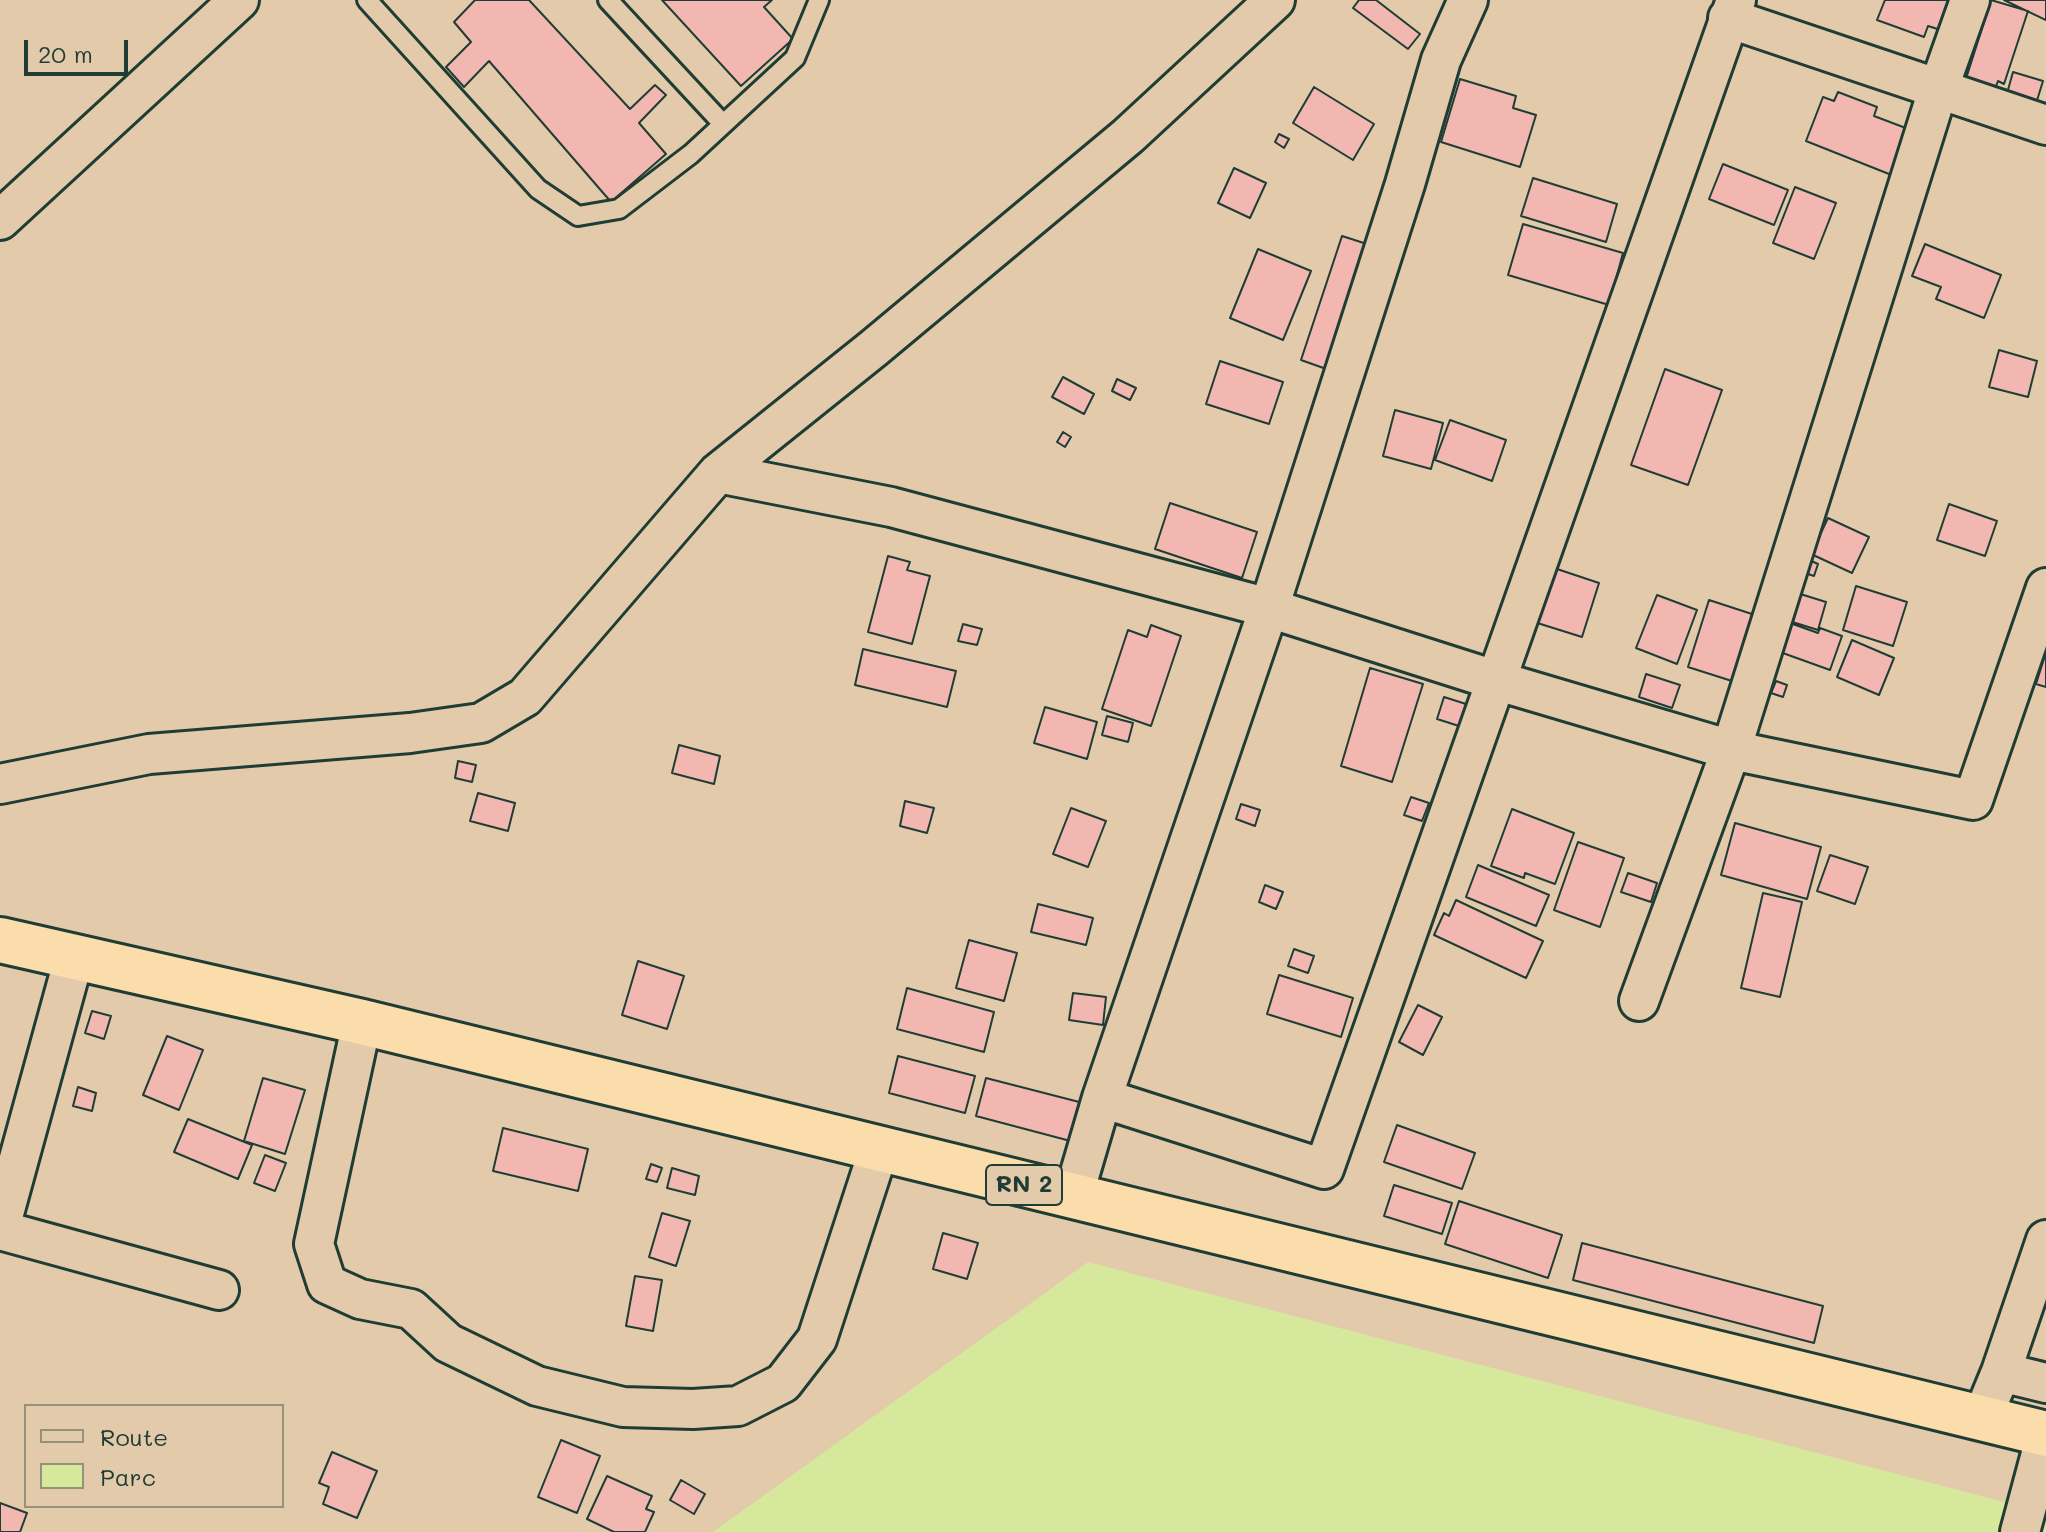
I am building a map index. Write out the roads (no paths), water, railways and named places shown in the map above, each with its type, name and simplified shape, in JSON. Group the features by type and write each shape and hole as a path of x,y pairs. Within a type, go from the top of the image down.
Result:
{"highway":[{"name":"RN 2","path":"0,940 362,1022 2046,1435"}],"street":[{"path":"0,220 239,0"},
{"path":"0,784 149,754 410,733 481,723 525,697 718,473 874,348 1128,136 1275,0"},
{"path":"1073,1197 1102,1098 1269,608 1405,184 1441,60 1468,0"},
{"path":"1639,1001 1731,750 1938,90 1970,0"},
{"path":"1102,1098 1324,1169 1732,9 1938,90 2046,125"},
{"path":"718,473 891,507 1269,608 1498,681 1731,750 1973,800 2046,588"},
{"path":"74,958 6,1190 0,1229 219,1290"},
{"path":"362,1022 314,1244 327,1284 360,1299 411,1309 448,1343 537,1386 623,1407 693,1409 738,1406 783,1383 817,1339 879,1149"},
{"path":"1982,1418 2046,1240"},
{"path":"2001,1372 2046,1383"},
{"path":"2020,1532 2046,1435"}],"lane":[{"path":"367,0 538,189 578,216 619,209 691,154 795,58 819,0"},
{"path":"608,0 723,124"}]}
